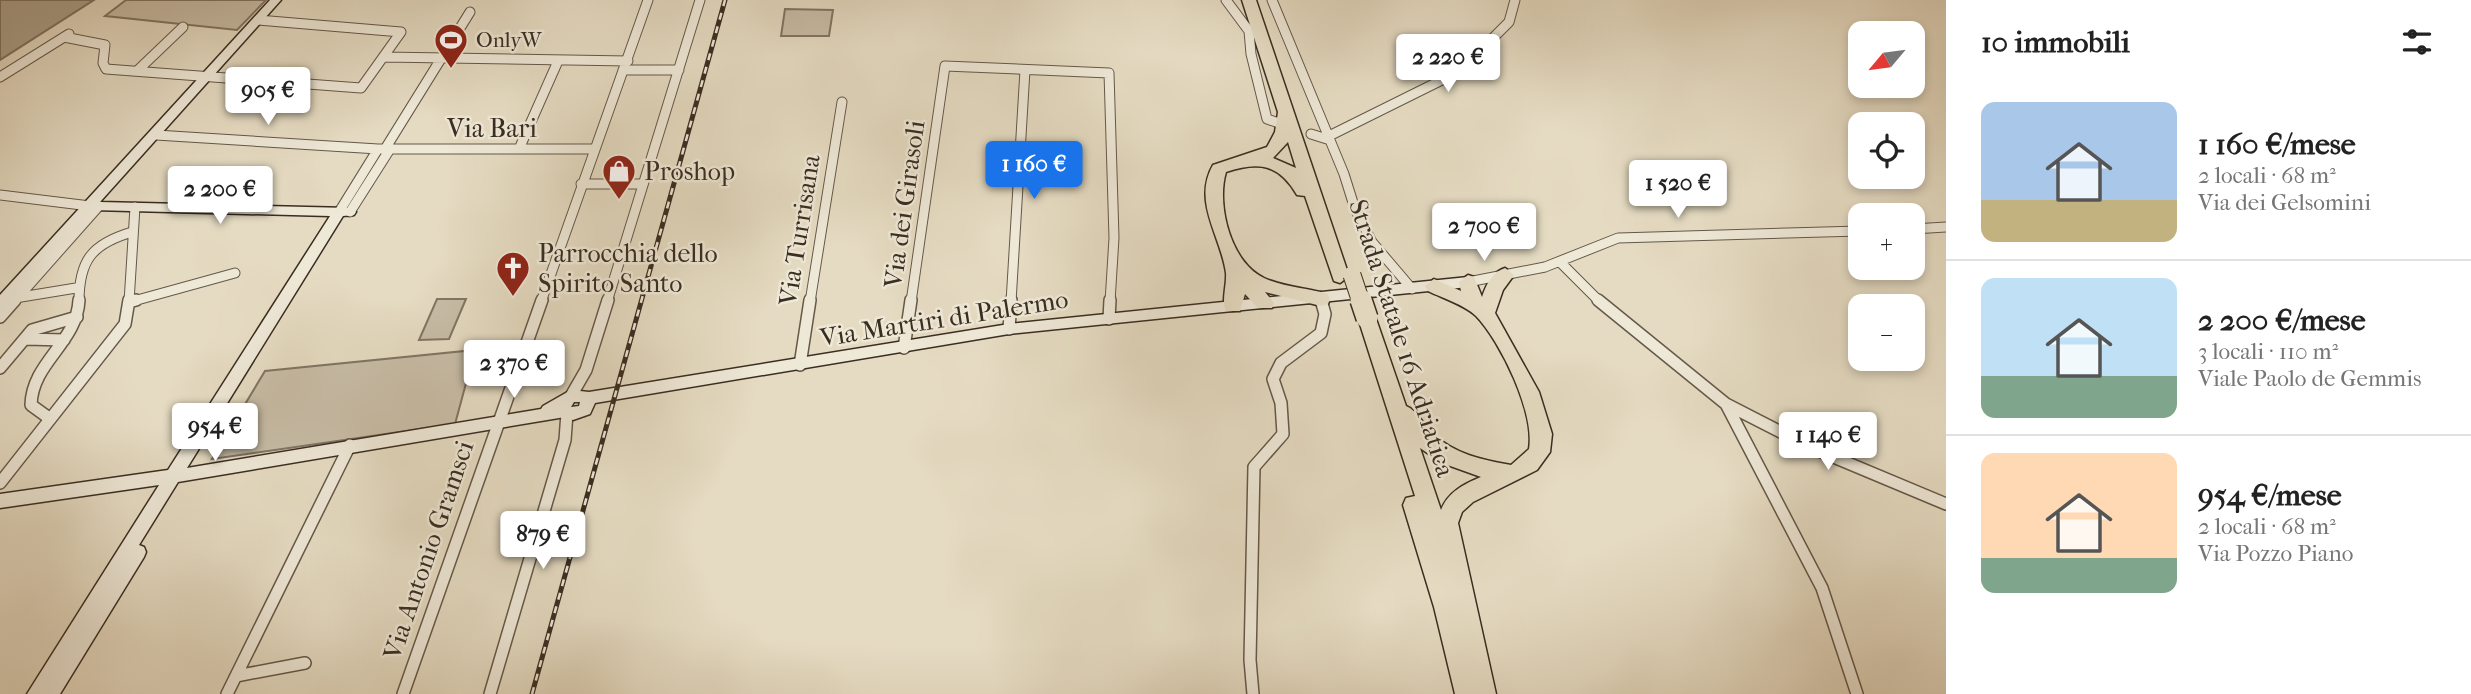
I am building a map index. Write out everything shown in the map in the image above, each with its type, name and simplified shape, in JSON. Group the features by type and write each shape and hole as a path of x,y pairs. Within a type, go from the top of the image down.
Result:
{"highway":[{"name":"Strada Statale 16 Adriatica","path":"1249,0 1333,257 1346,276"},
{"name":"Strada Statale 16 Adriatica","path":"1262,0 1446,607 1467,694"},
{"path":"1265,303 1237,271 1214,203 1212,183 1219,169 1252,160 1277,149 1283,140 1282,101"},
{"path":"1252,160 1280,165 1296,176 1321,241 1333,257"},
{"path":"1237,271 1257,283 1321,299"},
{"path":"1233,306 1237,271"},
{"path":"1486,314 1495,287 1505,275"},
{"path":"1466,622 1462,585 1447,522 1455,504 1470,491 1524,469 1538,455 1543,437 1539,412 1486,314 1469,291 1468,282"},
{"path":"1257,283 1265,303"},
{"path":"1434,286 1455,293 1486,314"},
{"name":"Strada Statale 16 Adriatica","path":"1360,318 1386,379 1466,622 1484,694"},
{"path":"1386,379 1413,429 1432,446 1458,462 1481,470 1512,474"}],"street":[{"path":"0,317 276,0"},
{"name":"Via Antonio Gramsci","path":"403,694 648,0"},
{"path":"490,694 700,0"},
{"path":"1226,0 1249,31 1251,54 1267,119 1279,123"},
{"path":"1272,0 1355,209 1372,242 1412,289"},
{"path":"1311,134 1329,138 1460,71 1509,22 1515,0"},
{"path":"50,694 181,475 470,12"},
{"path":"64,37 105,45 104,68 361,88 401,32 258,20"},
{"path":"137,71 183,27"},
{"path":"0,77 74,31"},
{"path":"384,57 558,61 679,70"},
{"path":"519,149 558,61"},
{"name":"Via dei Girasoli","path":"904,348 945,66 1026,69"},
{"path":"1009,329 1026,69 1109,73 1114,224 1109,319"},
{"name":"Via Turrisana","path":"800,366 842,102"},
{"name":"Via Bari","path":"156,135 384,149 594,149"},
{"path":"581,184 643,184"},
{"path":"0,195 94,206 344,212"},
{"path":"1,303 94,206"},
{"path":"0,483 125,324 129,302 135,207"},
{"path":"1925,228 1946,227"},
{"path":"1265,303 1468,282 1560,262 1604,242 1626,238 1848,231"},
{"path":"49,418 31,405 29,390 35,375 64,340 77,317 76,288 85,261 100,246 132,232"},
{"path":"1560,262 1599,301 1726,404 1812,447 1946,504"},
{"path":"129,302 235,273"},
{"path":"1,303 76,288"},
{"path":"1253,694 1250,660 1254,467 1283,434 1281,403 1273,379 1280,364 1312,344 1322,332 1325,309 1321,299"},
{"name":"Via Martiri di Palermo","path":"0,501 181,475 497,422 665,387 1009,329 1265,303"},
{"path":"0,368 32,330 77,317"},
{"path":"26,339 64,340"},
{"path":"1726,404 1822,587 1857,694"},
{"path":"227,694 350,445"},
{"path":"36,694 181,475"},
{"path":"236,676 304,663"}],"shaded area":[{"path":"0,0 94,0 0,60"},
{"path":"126,0 266,0 237,30 105,16"},
{"path":"785,9 833,10 829,36 781,36"},
{"path":"437,299 466,299 449,339 419,340"},
{"path":"475,350 455,424 212,459 265,371"}],"railway":[{"path":"532,694 725,0"}],"place":[{"name":"OnlyW","path":"451,70"},
{"name":"Proshop","path":"619,201"},
{"name":"Parrocchia dello Spirito Santo","path":"513,298"}]}
